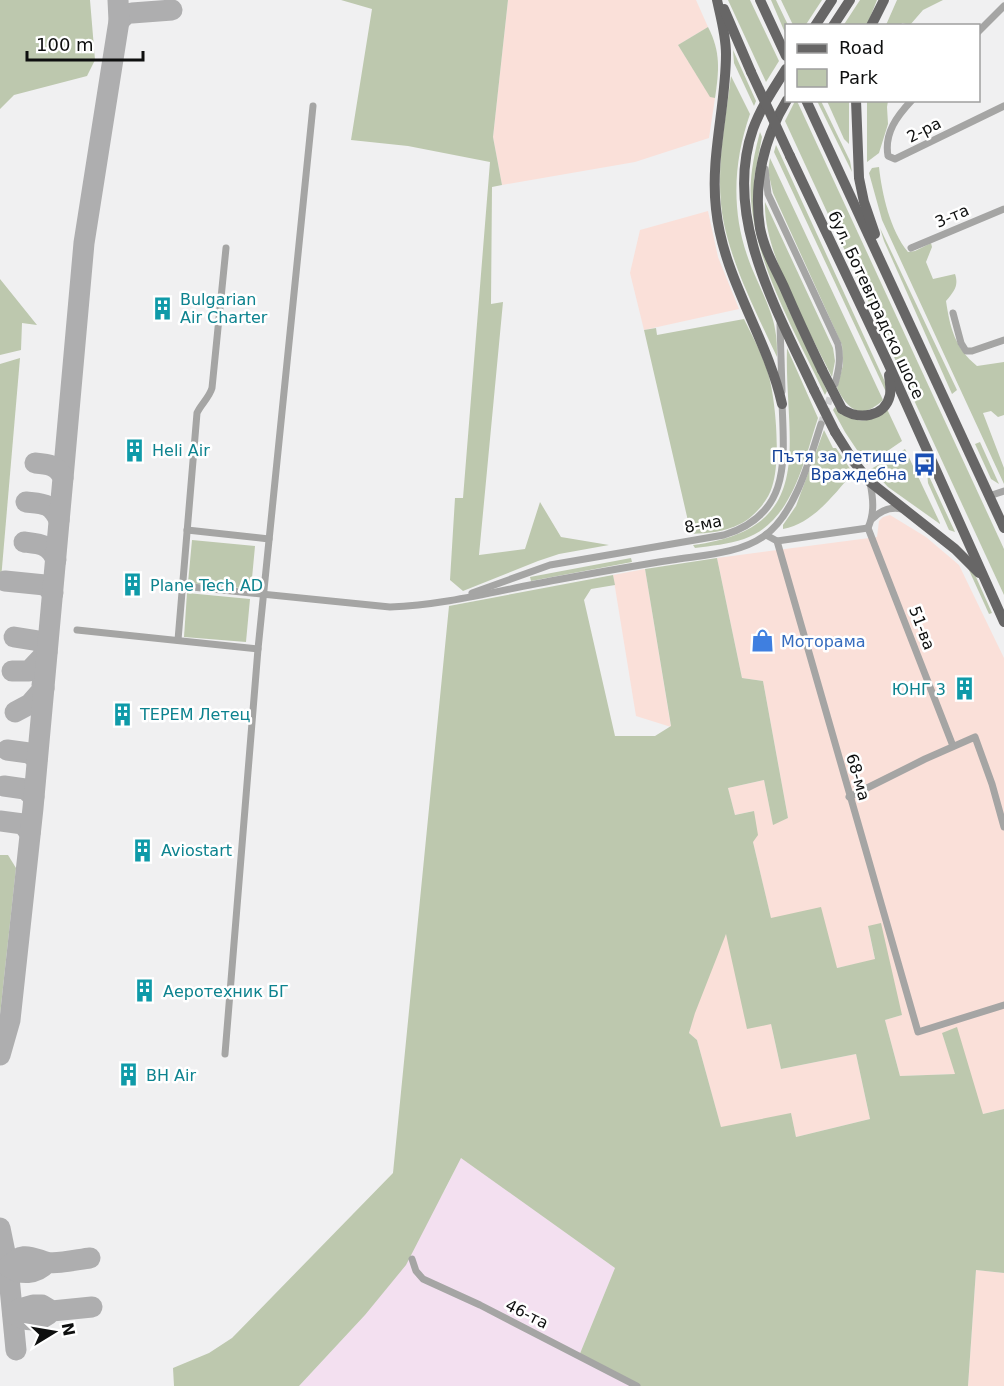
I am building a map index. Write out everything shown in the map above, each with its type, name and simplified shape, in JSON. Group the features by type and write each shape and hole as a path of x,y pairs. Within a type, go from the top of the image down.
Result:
{"main road":[{"name":"бул. Ботевградско шосе","path":"719,0 888,363 1004,622"},
{"path":"719,0 726,51 714,169 720,236 770,362 782,404"},
{"path":"760,0 785,55"},
{"path":"816,24 832,0"},
{"path":"834,24 850,0"},
{"path":"873,24 884,0"},
{"path":"785,71 769,95 753,129 744,170 749,235 780,316 835,432 854,462 870,482 955,549 984,579"},
{"path":"786,102 771,134 760,172 758,197 760,229 769,255 842,409 857,416 867,416 882,408 890,395 888,363"},
{"name":"бул. Ботевградско шосе","path":"807,102 1004,528"},
{"path":"856,102 859,168 864,202 918,343"}],"street":[{"path":"980,30 1004,6"},
{"name":"2-ра","path":"910,102 894,122 887,142 888,156 895,159 1004,106"},
{"path":"225,1054 263,594 313,106"},
{"path":"771,134 765,175 768,194 838,344 840,368 835,384"},
{"name":"3-та","path":"911,248 1004,208"},
{"path":"178,640 197,413 210,396 212,388 226,248"},
{"path":"953,313 961,343 966,351 1004,340"},
{"name":"8-ма","path":"449,601 550,565 736,531 760,514 778,490 782,475 780,316"},
{"name":"8-ма","path":"182,586 390,607 419,606 747,545 766,535 785,513 796,493 821,424"},
{"path":"766,535 777,540 868,528 872,519 873,500 870,482"},
{"path":"989,496 1004,491"},
{"path":"872,519 888,508 906,510"},
{"name":"51-ва","path":"868,528 953,746"},
{"path":"186,530 269,539"},
{"name":"68-ма","path":"777,540 918,1032 1004,1005"},
{"path":"682,542 685,558"},
{"path":"77,630 258,649"},
{"path":"849,797 975,737 1004,827"},
{"name":"46-та","path":"412,1260 416,1271 423,1279 480,1305 638,1386"}],"shaded area":[{"path":"508,0 696,0 708,27 678,45 710,96 715,98 709,138 635,162 502,185 493,137"},
{"path":"708,211 718,257 739,309 644,330 630,273 640,230"},
{"path":"890,515 926,537 959,565 1004,658 1004,1109 983,1114 942,1033 956,1074 900,1076 885,1020 902,1015 868,926 875,960 836,968 771,919 753,842 754,811 735,815 728,788 764,780 773,824 788,818 763,681 742,678 717,558 877,537 879,521"},
{"path":"645,569 671,727 636,716 613,575"},
{"path":"726,933 771,1024 781,1069 856,1054 870,1119 796,1137 791,1114 721,1128 697,1040 689,1033 697,1001"},
{"path":"461,1157 615,1268 579,1356 637,1386 299,1386 365,1315 445,1190"},
{"path":"976,1270 1004,1273 1004,1386 968,1386"}],"green space":[{"path":"0,0 90,0 95,60 87,76 14,95 0,109"},
{"path":"341,0 508,0 493,137 502,185 492,187 491,304 503,302 479,555 525,549 540,502 561,537 609,545 559,554 463,591 450,580 455,498 463,498 490,162 408,146 351,140 372,9"},
{"path":"728,0 750,0 779,61 766,82"},
{"path":"771,0 776,0 788,24 785,24 785,33"},
{"path":"781,0 822,0 806,24 793,24"},
{"path":"860,0 877,0 867,24 844,24"},
{"path":"897,0 943,0 923,10 911,24 886,24"},
{"path":"708,27 718,62 715,98 710,97 678,45"},
{"path":"733,50 756,101 754,106 734,63"},
{"path":"731,76 750,114 738,166 736,184 738,220 747,255 773,321 777,357 740,275 728,241 721,206 720,169"},
{"path":"794,102 797,102 1004,549 1004,595 785,121"},
{"path":"817,102 821,102 850,161 852,172"},
{"path":"827,102 849,102 849,144 844,139"},
{"path":"867,102 888,102 888,124 879,153 867,162"},
{"path":"760,132 762,137 754,179 754,208 786,304 827,391 825,395 781,305 756,234 751,181"},
{"path":"776,145 885,382 886,392 774,152"},
{"path":"770,158 883,400 868,410 856,410 851,407 837,388 843,365 842,345 773,193 768,171"},
{"path":"879,167 888,211 896,233 908,252 931,243 932,247 926,262 933,279 955,274 955,288 946,301 952,329 963,352 977,366 1004,362 1004,415 998,417 991,411 983,413 1004,468 1004,484 882,220 869,173 872,168"},
{"path":"765,202 833,348 835,361 832,377 779,267 766,222"},
{"path":"880,228 957,390 952,394 884,241"},
{"path":"0,279 37,325 22,323 21,350 0,355"},
{"path":"744,319 766,366 771,385 777,447 775,476 764,503 745,521 734,527 710,533 691,534 644,330 656,328 657,335"},
{"path":"787,348 818,418 794,488 774,519 761,531 738,541 695,548 693,545 734,536 761,520 778,500 787,475 790,447"},
{"path":"20,358 0,591 0,364"},
{"path":"835,407 847,416 860,420 874,418 887,409 902,441 867,465 845,432 833,410"},
{"path":"824,430 833,448 836,448 853,473 822,507 804,521 783,529 783,525 796,506"},
{"path":"980,442 999,484 991,479 975,444"},
{"path":"905,449 940,524 888,487 871,469"},
{"path":"927,472 955,532 949,530 928,483"},
{"path":"192,540 255,546 251,589 188,583"},
{"path":"631,558 632,562 531,581 530,577"},
{"path":"717,558 742,678 763,681 788,818 773,825 764,780 728,788 735,815 754,811 758,835 753,842 771,918 821,907 837,968 875,959 868,926 881,923 902,1015 885,1020 900,1076 955,1074 942,1033 957,1027 983,1114 1004,1109 1004,1273 976,1270 968,1386 637,1386 579,1356 615,1268 461,1158 406,1265 365,1315 299,1386 174,1386 173,1368 209,1353 232,1338 393,1173 449,606 613,575 615,585 591,589 584,600 615,736 655,736 671,726 645,569","holes":["726,934 747,1029 771,1024 781,1069 856,1054 870,1119 796,1137 791,1113 721,1127 697,1040 689,1033"]},
{"path":"968,568 976,577 992,613 989,614"},
{"path":"187,593 250,599 246,642 184,637"},
{"path":"0,855 8,855 16,868 0,1015"}],"taxiway":[{"path":"63,478 84,243 119,21 118,0"},
{"path":"119,21 126,14 172,10"},
{"path":"0,1055 10,1020 33,808 63,478 55,468 35,463"},
{"path":"26,502 50,507 59,520"},
{"path":"24,542 40,544 51,551 56,560"},
{"path":"5,581 45,585 53,593"},
{"path":"12,671 29,671 47,652 39,641 14,637"},
{"path":"15,712 30,704 44,688 42,684"},
{"path":"7,750 29,753 37,759"},
{"path":"4,786 25,789 34,797"},
{"path":"0,821 23,824 30,833"},
{"path":"0,1228 8,1267 16,1350"},
{"path":"47,1263 33,1272 18,1271 8,1267 22,1257 31,1257 50,1263 90,1258"},
{"path":"52,1311 43,1318 33,1320 23,1319 13,1314 19,1309 33,1305 42,1305 52,1311 92,1307"}],"tunnel":[{"path":"821,424 833,389"}],"place":[{"name":"Bulgarian Air Charter","path":"162,308"},
{"name":"Heli Air","path":"134,450"},
{"name":"Пътя за летище Враждебна","path":"925,465"},
{"name":"Plane Tech AD","path":"132,585"},
{"name":"Моторама","path":"763,641"},
{"name":"ЮНГ 3","path":"964,689"},
{"name":"ТЕРЕМ Летец","path":"122,714"},
{"name":"Aviostart","path":"143,850"},
{"name":"Аеротехник БГ","path":"145,991"},
{"name":"BH Air","path":"128,1075"}]}
